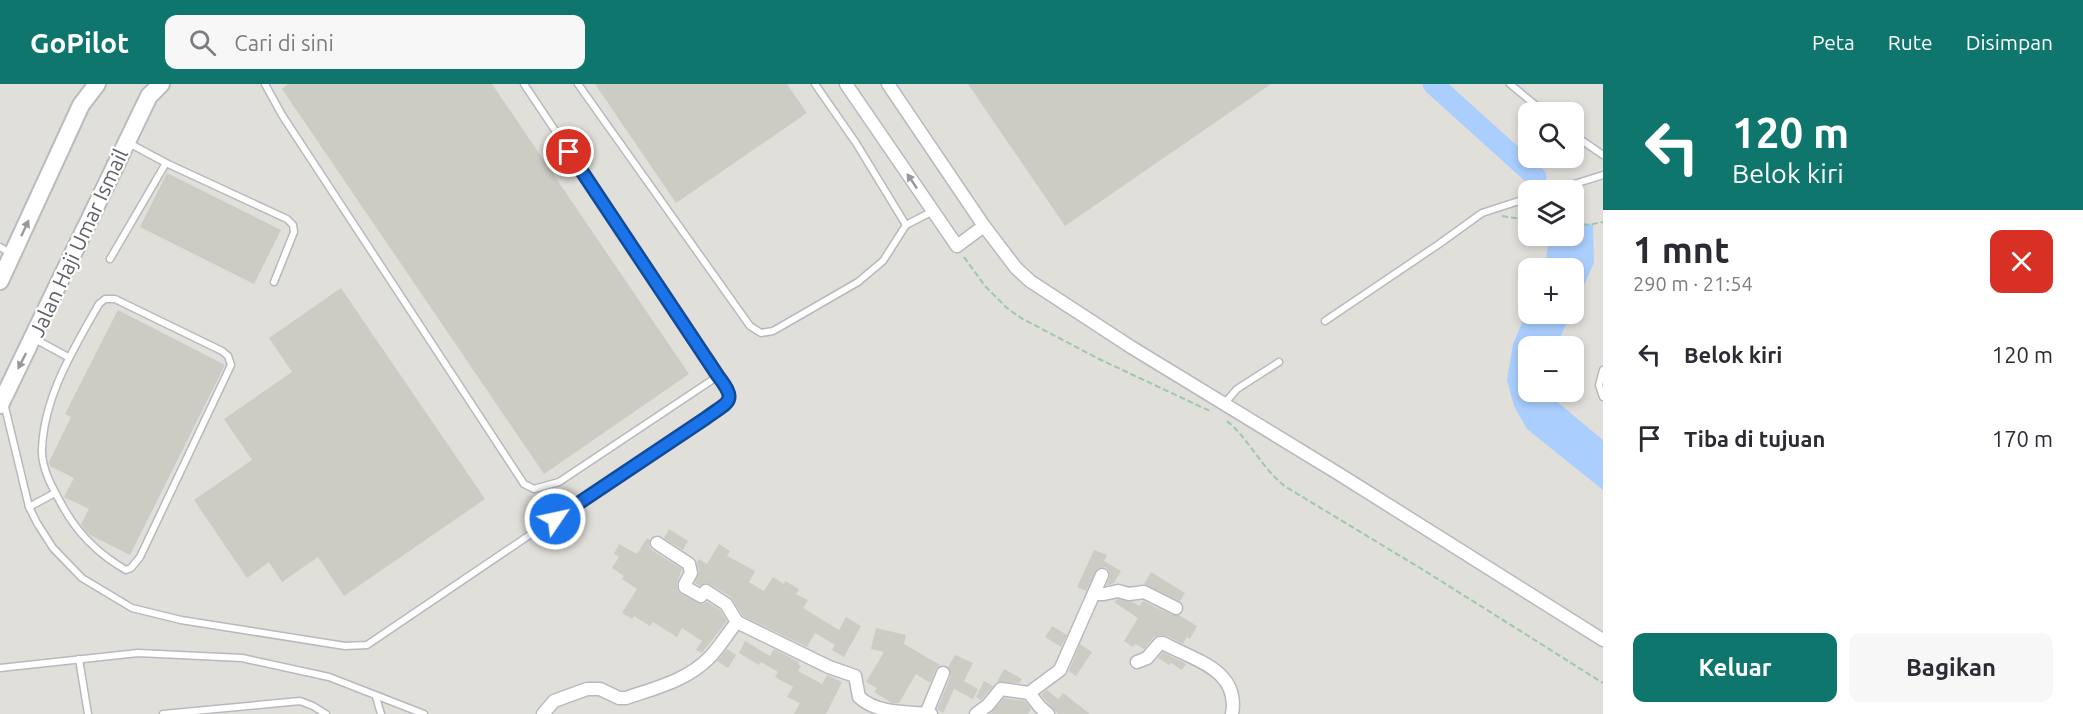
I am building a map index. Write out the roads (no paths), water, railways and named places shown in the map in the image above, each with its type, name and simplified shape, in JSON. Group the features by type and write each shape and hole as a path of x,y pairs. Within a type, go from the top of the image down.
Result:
{"main road":[{"path":"0,281 6,251 81,105 97,84"},
{"name":"Jalan Haji Umar Ismail","path":"1,402 34,339 149,96 160,84"}],"street":[{"path":"846,84 957,246 984,226"},
{"path":"888,84 984,226 1016,268 1030,281 1131,347 1603,640"},
{"path":"657,543 689,564 692,573 685,587 701,596 706,591 726,604 737,622 829,667 855,676 859,697 868,704 898,712 931,714"},
{"path":"976,714 988,705 1001,689 1029,693 1060,670 1102,575"},
{"path":"1094,594 1118,591 1129,594 1144,592 1176,608"},
{"path":"543,714 554,701 587,689 600,688 619,698 626,698 681,679 708,659 737,622"},
{"path":"1137,662 1147,658 1162,643 1209,665 1227,681 1231,689 1232,714"},
{"path":"926,714 943,673"},
{"path":"1029,693 1040,708 1048,714"}],"lane":[{"path":"265,84 282,115 524,484 534,489 559,482 718,376"},
{"path":"1,402 29,507 53,548 82,578 132,608 182,620 345,646 367,645 729,400 730,392 524,84"},
{"path":"578,84 750,326 761,333 773,331 858,282 883,261 906,225 933,211"},
{"path":"815,84 856,143 906,225"},
{"path":"1510,84 1532,102"},
{"path":"127,142 166,163 287,219 293,225 294,232 274,282"},
{"path":"1584,142 1603,155"},
{"path":"110,260 166,163"},
{"path":"1584,182 1603,175"},
{"path":"1325,321 1486,210 1518,201"},
{"path":"105,299 134,309 228,356 231,365 140,557 131,568 126,570 104,557 71,523 55,493 42,451 52,399 68,357 99,304 105,299"},
{"path":"34,339 68,357"},
{"path":"1224,404 1237,389 1280,362"},
{"path":"1603,370 1599,385 1603,397"},
{"path":"29,507 55,493"},
{"path":"0,668 138,652 242,658 329,677 424,714"},
{"path":"79,659 88,714"},
{"path":"376,697 381,714"},
{"path":"163,714 300,701 326,714"}],"water":[{"path":"1584,224 1593,224 1594,263 1584,285 1584,258 1546,258 1548,246 1584,246"},
{"path":"1522,324 1566,324 1561,336 1518,336 1518,402 1557,402 1603,440 1603,490 1527,429 1514,406 1507,380 1513,344"}],"waterway":[{"path":"1433,84 1536,177"}]}
